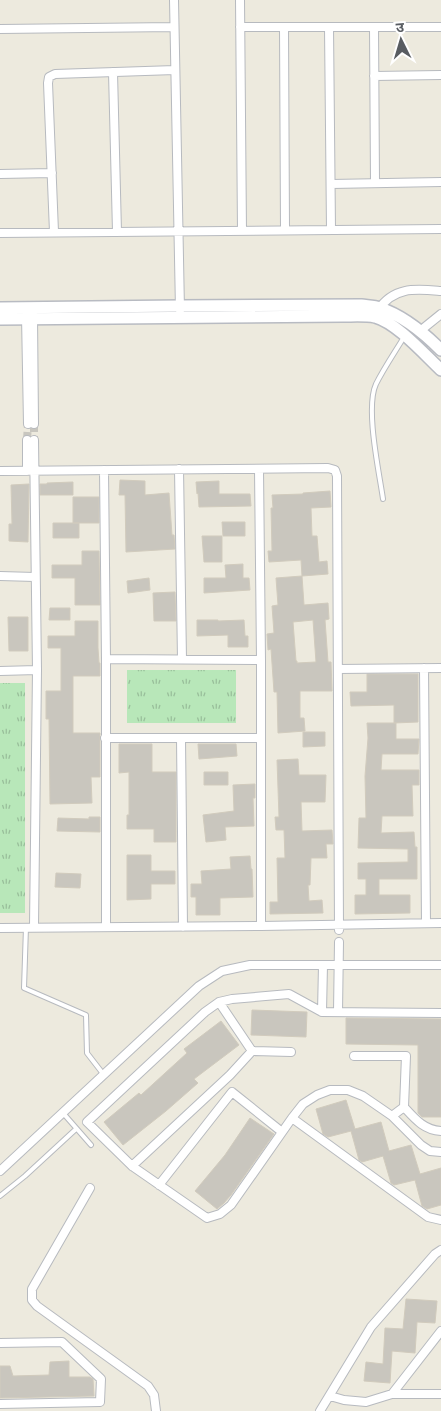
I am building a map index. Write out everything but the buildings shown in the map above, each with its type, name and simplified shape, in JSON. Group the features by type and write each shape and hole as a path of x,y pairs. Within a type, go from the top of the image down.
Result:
{"street":[{"path":"174,0 180,311"},
{"path":"240,0 242,230"},
{"path":"0,29 174,27"},
{"path":"240,27 441,27"},
{"path":"284,27 285,230"},
{"path":"329,27 331,230"},
{"path":"374,27 375,183"},
{"path":"54,232 49,77 55,74 175,70"},
{"path":"112,72 117,232"},
{"path":"374,76 441,75"},
{"path":"0,174 52,173"},
{"path":"331,184 441,182"},
{"path":"0,233 441,229"},
{"path":"377,312 394,294 405,290 441,291"},
{"path":"0,319 29,314 343,305 400,317 420,331 441,350"},
{"path":"0,308 29,314"},
{"path":"377,312 405,335 441,370"},
{"path":"29,314 31,424"},
{"path":"420,331 441,314"},
{"path":"30,927 37,670 31,440"},
{"path":"0,471 328,468 335,470 338,476 339,927"},
{"path":"179,469 182,659"},
{"path":"259,469 261,926"},
{"path":"104,470 106,927"},
{"path":"0,576 35,576"},
{"path":"106,659 261,660"},
{"path":"424,668 426,923"},
{"path":"338,669 441,668"},
{"path":"0,671 37,670"},
{"path":"105,738 260,738"},
{"path":"181,738 183,926"},
{"path":"0,928 339,927 441,923"},
{"path":"338,1012 339,942"},
{"path":"0,1171 199,986 222,971 250,965 441,965"},
{"path":"322,1012 323,966"},
{"path":"441,1013 322,1012 289,994 232,998 219,1002 205,1012 87,1122 132,1166 207,1218 220,1214 231,1205 303,1104 317,1095 330,1090 348,1090 363,1096 392,1116 421,1145 430,1151 441,1152"},
{"path":"219,1002 252,1051"},
{"path":"252,1051 291,1052"},
{"path":"132,1166 230,1076 252,1051"},
{"path":"354,1056 406,1056 404,1107 420,1124 433,1130 441,1131"},
{"path":"159,1185 232,1092 282,1132"},
{"path":"392,1116 404,1107"},
{"path":"292,1118 428,1217 441,1220"},
{"path":"90,1188 32,1289 32,1300 37,1306 148,1386 154,1395 156,1411"},
{"path":"320,1411 371,1327 435,1254 441,1250"},
{"path":"392,1394 441,1331"},
{"path":"0,1343 62,1342 101,1378 100,1402 0,1404"},
{"path":"330,1396 344,1400 366,1402 392,1394 441,1394"}],"lane":[{"path":"383,500 373,432 372,399 376,385 405,335"},
{"path":"30,927 24,988 86,1015 87,1053 104,1075"},
{"path":"63,1113 91,1145"},
{"path":"0,1196 26,1176 76,1129"}],"green space":[{"path":"127,670 236,670 236,723 127,723"},
{"path":"0,683 25,683 25,913 0,913"}],"tunnel":[{"path":"27,440 28,424"},
{"path":"34,424 34,440"}]}
